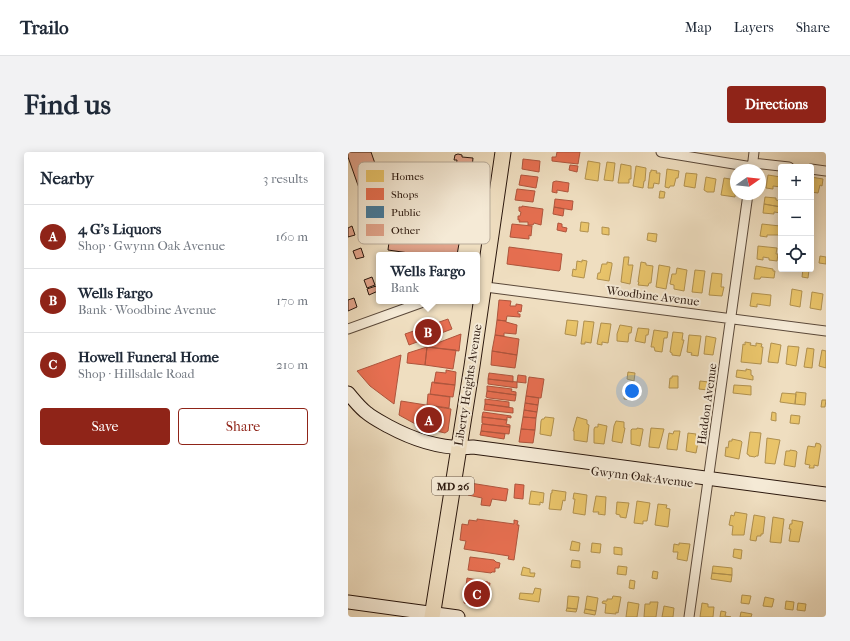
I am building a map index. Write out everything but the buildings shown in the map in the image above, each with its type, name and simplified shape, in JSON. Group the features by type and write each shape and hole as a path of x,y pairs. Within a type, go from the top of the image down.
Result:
{"main road":[{"name":"Liberty Heights Avenue","path":"490,226 502,152"},
{"name":"Liberty Heights Avenue","path":"480,287 487,244"},
{"name":"Liberty Heights Avenue","path":"432,615 459,448 478,304"}],"street":[{"path":"661,152 739,164"},
{"path":"752,164 754,152"},
{"path":"766,166 778,167"},
{"path":"814,170 826,171"},
{"name":"Haddon Avenue","path":"689,617 747,200"},
{"name":"Woodbine Avenue","path":"480,287 826,331"},
{"path":"348,328 417,304"},
{"name":"Gwynn Oak Avenue","path":"348,393 366,413 395,430 425,442 459,448 472,454 708,482 826,494"},
{"name":"Gwynn Oak Avenue","path":"708,482 826,502"},
{"path":"348,602 432,615 458,617"}],"place":[{"name":"Wells Fargo","path":"428,332"},
{"name":"4 G's Liquors","path":"429,420"},
{"name":"Howell Funeral Home","path":"477,594"}]}
